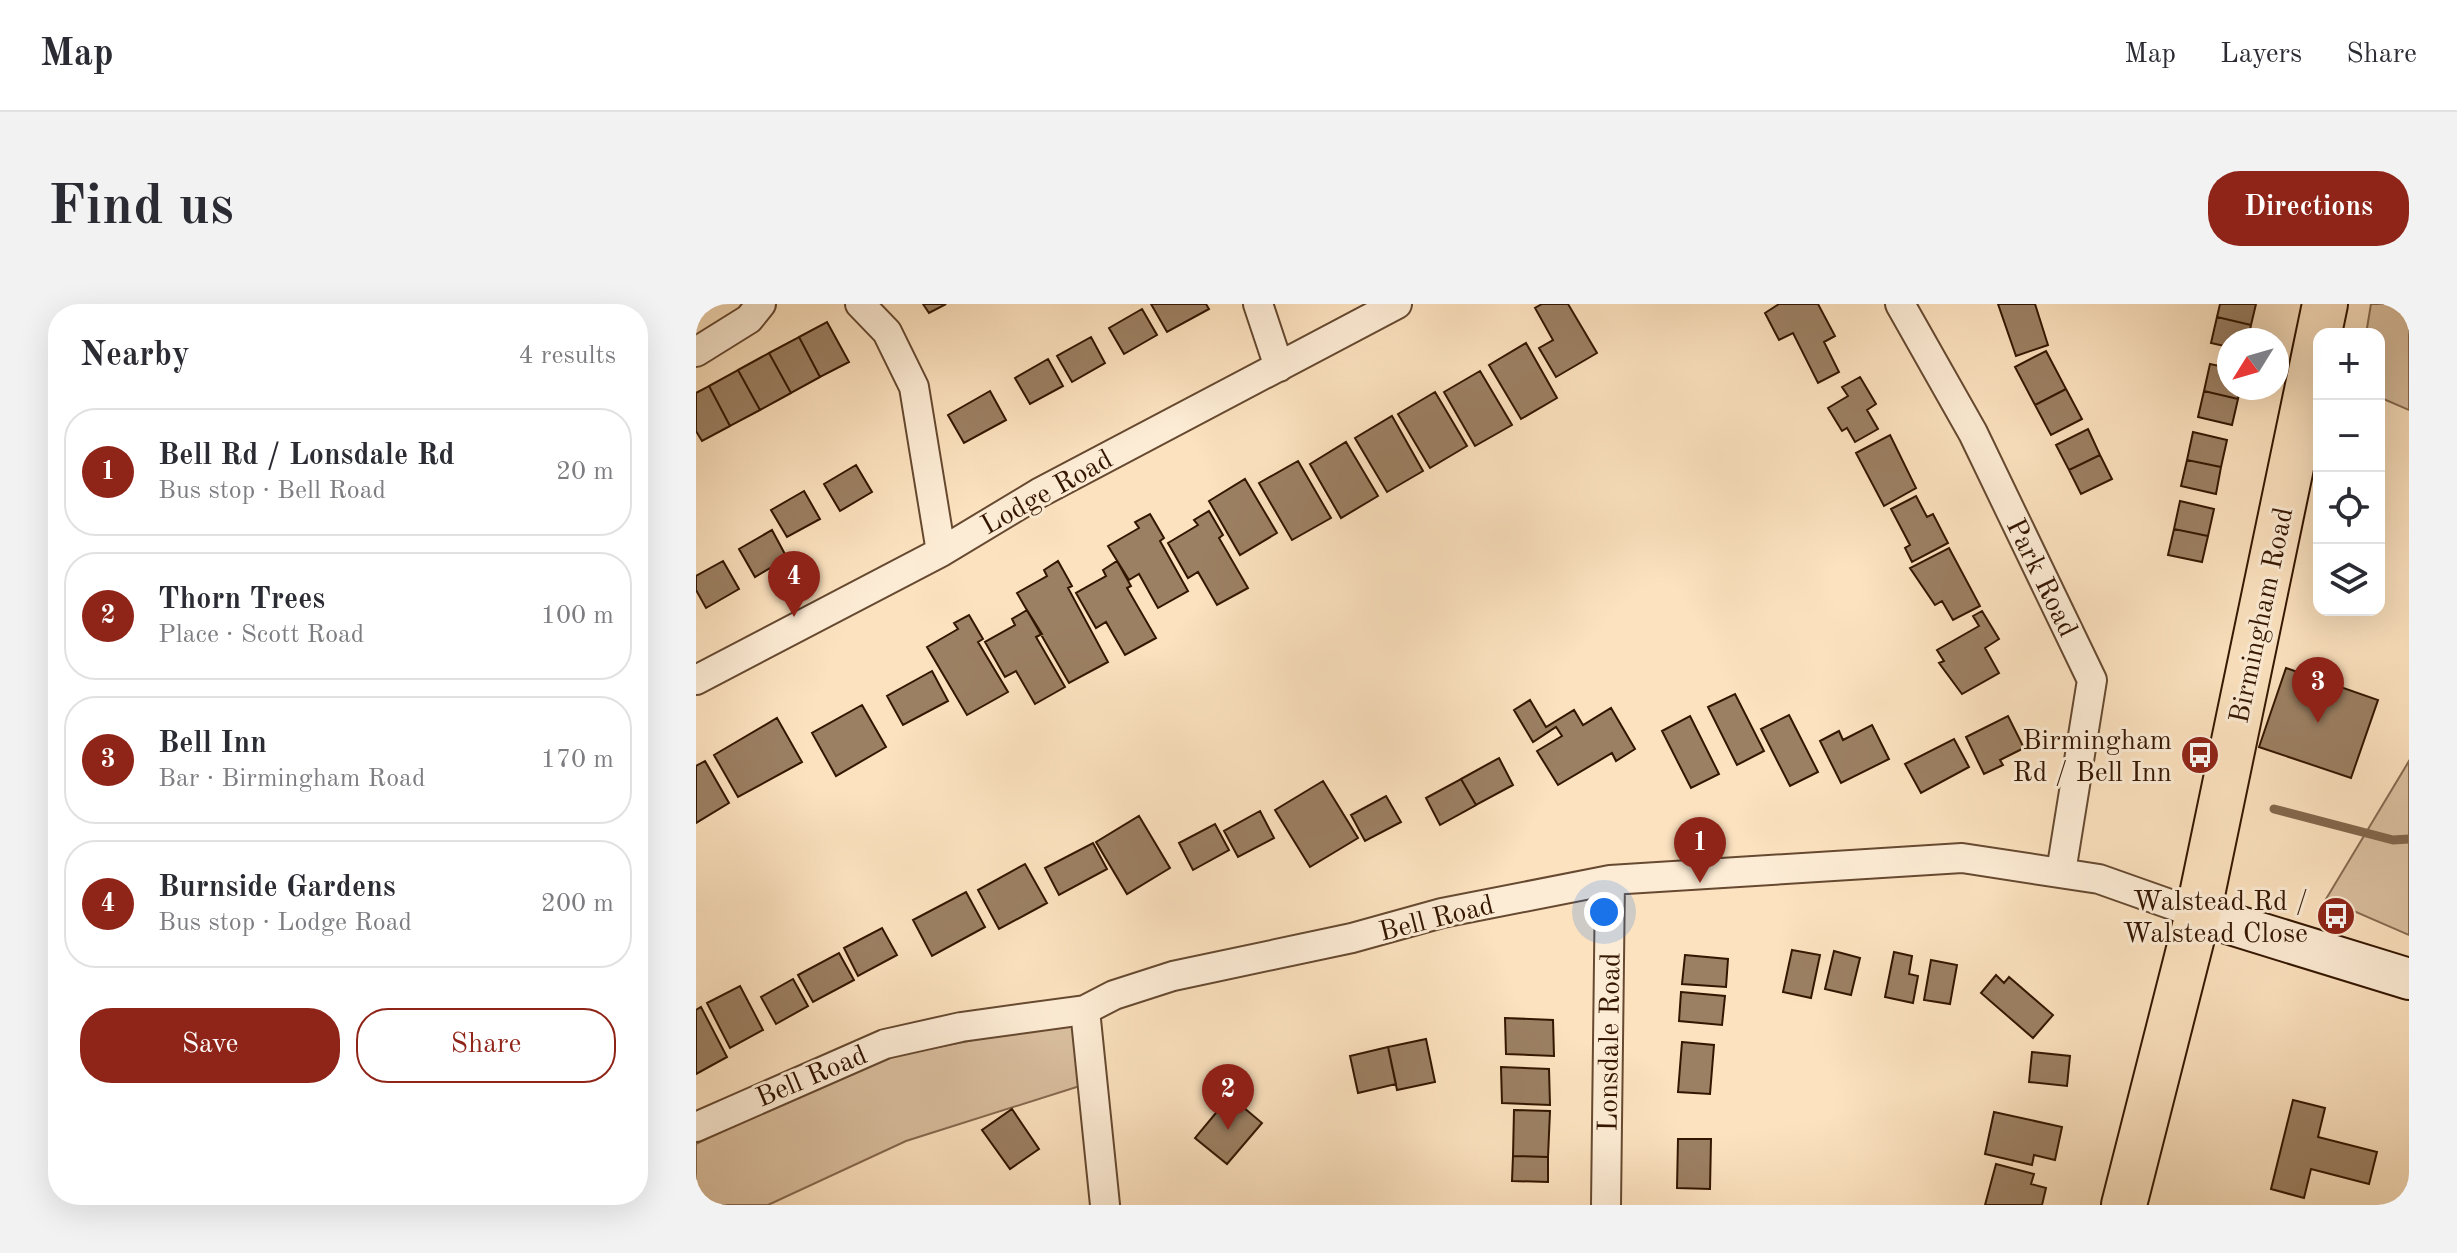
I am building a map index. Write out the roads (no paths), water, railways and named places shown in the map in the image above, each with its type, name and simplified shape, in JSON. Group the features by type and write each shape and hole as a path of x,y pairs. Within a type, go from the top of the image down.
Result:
{"highway":[{"name":"Birmingham Road","path":"2124,1205 2198,914 2325,304"}],"street":[{"path":"696,352 749,319 761,304"},
{"path":"860,304 887,332 914,387 941,552"},
{"path":"1258,304 1279,367"},
{"name":"Lodge Road","path":"696,680 941,552 1039,493 1397,304"},
{"name":"Park Road","path":"1900,304 1973,433 2092,680 2061,872"},
{"name":"Bell Road","path":"696,1127 885,1044 961,1027 1085,1010 1114,995 1173,976 1352,938 1442,913 1610,880 1962,858 2099,879 2198,914"},
{"name":"Lonsdale Road","path":"1606,1205 1610,880"},
{"path":"2198,914 2409,979"},
{"path":"1085,1010 1105,1205"}],"waterway":[{"path":"2274,809 2393,840 2409,839"}],"place":[{"name":"Burnside Gardens","path":"794,617"},
{"name":"Bell Inn","path":"2318,723"},
{"name":"Birmingham Rd / Bell Inn","path":"2200,755"},
{"name":"Bell Rd / Lonsdale Rd","path":"1700,883"},
{"name":"Walstead Rd / Walstead Close","path":"2336,916"},
{"name":"Thorn Trees","path":"1228,1130"}]}
